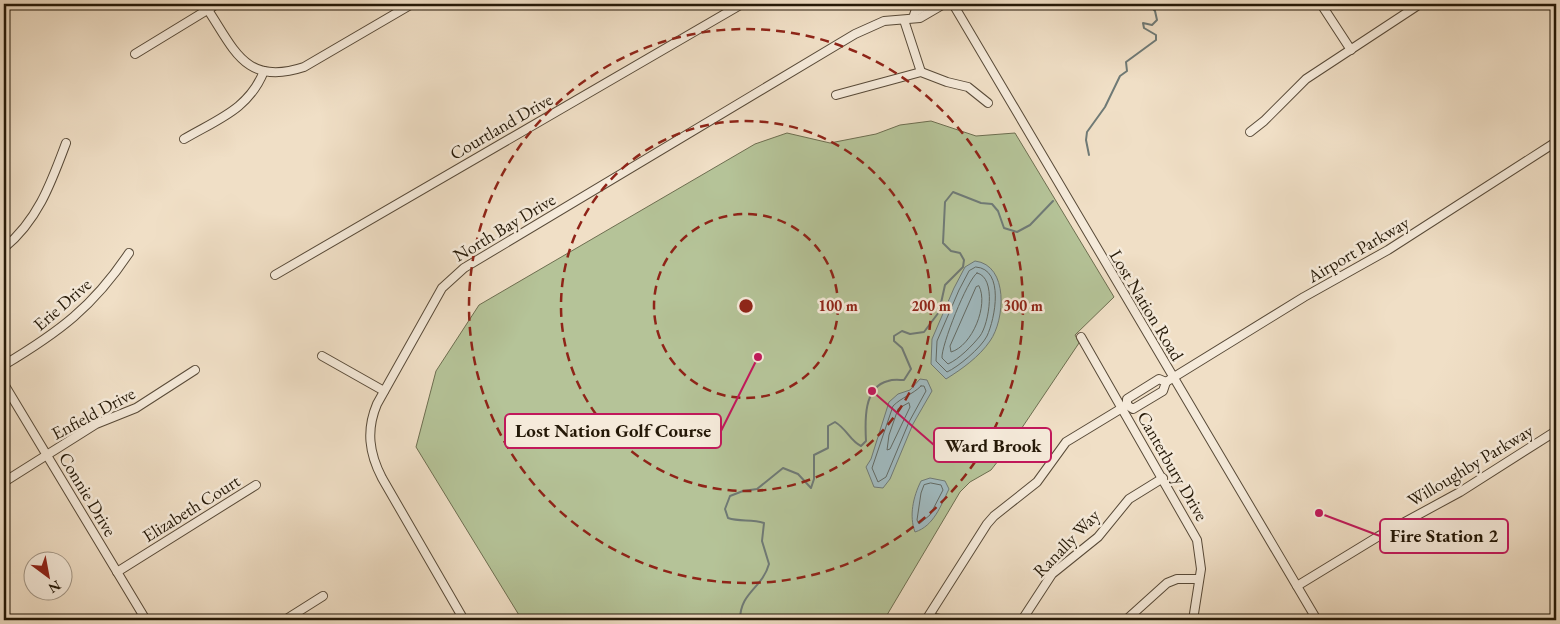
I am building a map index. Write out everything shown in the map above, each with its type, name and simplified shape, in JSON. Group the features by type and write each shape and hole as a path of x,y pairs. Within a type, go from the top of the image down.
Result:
{"street":[{"path":"135,54 218,4"},
{"path":"208,10 235,54 249,64 264,71 285,73 304,68 412,4"},
{"name":"Courtland Drive","path":"275,275 742,4"},
{"name":"North Bay Drive","path":"913,18 915,12 930,4"},
{"name":"North Bay Drive","path":"464,620 373,459 370,443 371,417 442,288 456,273 855,34 884,21 920,18 944,4"},
{"name":"Lost Nation Road","path":"953,4 1169,380 1317,620"},
{"path":"1321,4 1351,50"},
{"path":"1250,132 1264,121 1306,79 1420,4"},
{"path":"904,20 921,72"},
{"path":"184,139 240,106 252,96 264,71"},
{"path":"836,95 921,72 947,82 968,87 988,104"},
{"name":"Airport Parkway","path":"1169,380 1304,298 1388,250 1556,142"},
{"path":"4,248 23,230 39,208 66,143"},
{"name":"Erie Drive","path":"4,365 51,336 74,318 109,282 129,253"},
{"name":"Canterbury Drive","path":"1081,337 1124,406 1198,540 1200,557 1199,579 1193,620"},
{"path":"322,356 384,391"},
{"name":"Enfield Drive","path":"4,482 96,424 136,408 195,370"},
{"path":"945,620 928,618 994,516 1037,482 1066,442 1124,406 1127,398 1159,379 1169,380 1163,391 1133,408 1124,406"},
{"name":"Connie Drive","path":"4,384 146,620"},
{"name":"Willoughby Parkway","path":"1296,586 1379,536 1460,492 1556,431"},
{"name":"Ranally Way","path":"1022,620 1052,574 1098,537 1129,499 1163,478"},
{"name":"Elizabeth Court","path":"117,572 256,486"},
{"path":"1126,620 1167,583 1178,579 1199,579"},
{"path":"285,620 323,596"}],"green space":[{"path":"931,121 976,136 1015,133 1114,297 1075,335 1079,343 1009,447 991,470 970,482 960,492 884,620 522,620 416,447 436,371 479,305 755,144 787,133 830,143 876,134 900,125"}],"water":[{"path":"975,261 986,265 994,272 999,283 1001,308 999,320 990,341 981,352 946,379 931,364 932,339 965,267"},
{"path":"920,379 927,380 932,391 913,424 890,479 883,488 874,487 866,467 871,459 889,402 898,394 910,390"},
{"path":"930,478 945,481 949,489 932,520 922,529 915,532 912,520 914,500 921,481"}],"waterway":[{"path":"1089,155 1086,140 1087,132 1105,107 1120,76 1127,71 1126,62 1156,40 1156,35 1144,28 1143,23 1152,25 1157,20 1155,11 1149,4 1126,9 1116,4"},
{"path":"740,620 741,611 747,597 762,579 769,564 762,541 764,523 728,518 725,509 730,496 743,491 757,489 783,468 798,474 811,488 814,479 814,455 828,448 828,426 835,422 857,444 861,446 866,441 867,406 874,390 888,381 904,380 911,369 902,348 894,341 894,336 902,331 910,334 924,332 939,312 945,285 963,267 964,260 960,253 951,251 943,243 945,202 953,192 981,203 992,204 998,211 1004,228 1017,232 1030,225 1053,201"}],"place":[{"name":"Lost Nation Golf Course","path":"758,357"},
{"name":"Ward Brook","path":"872,391"},
{"name":"Fire Station 2","path":"1319,513"}]}
